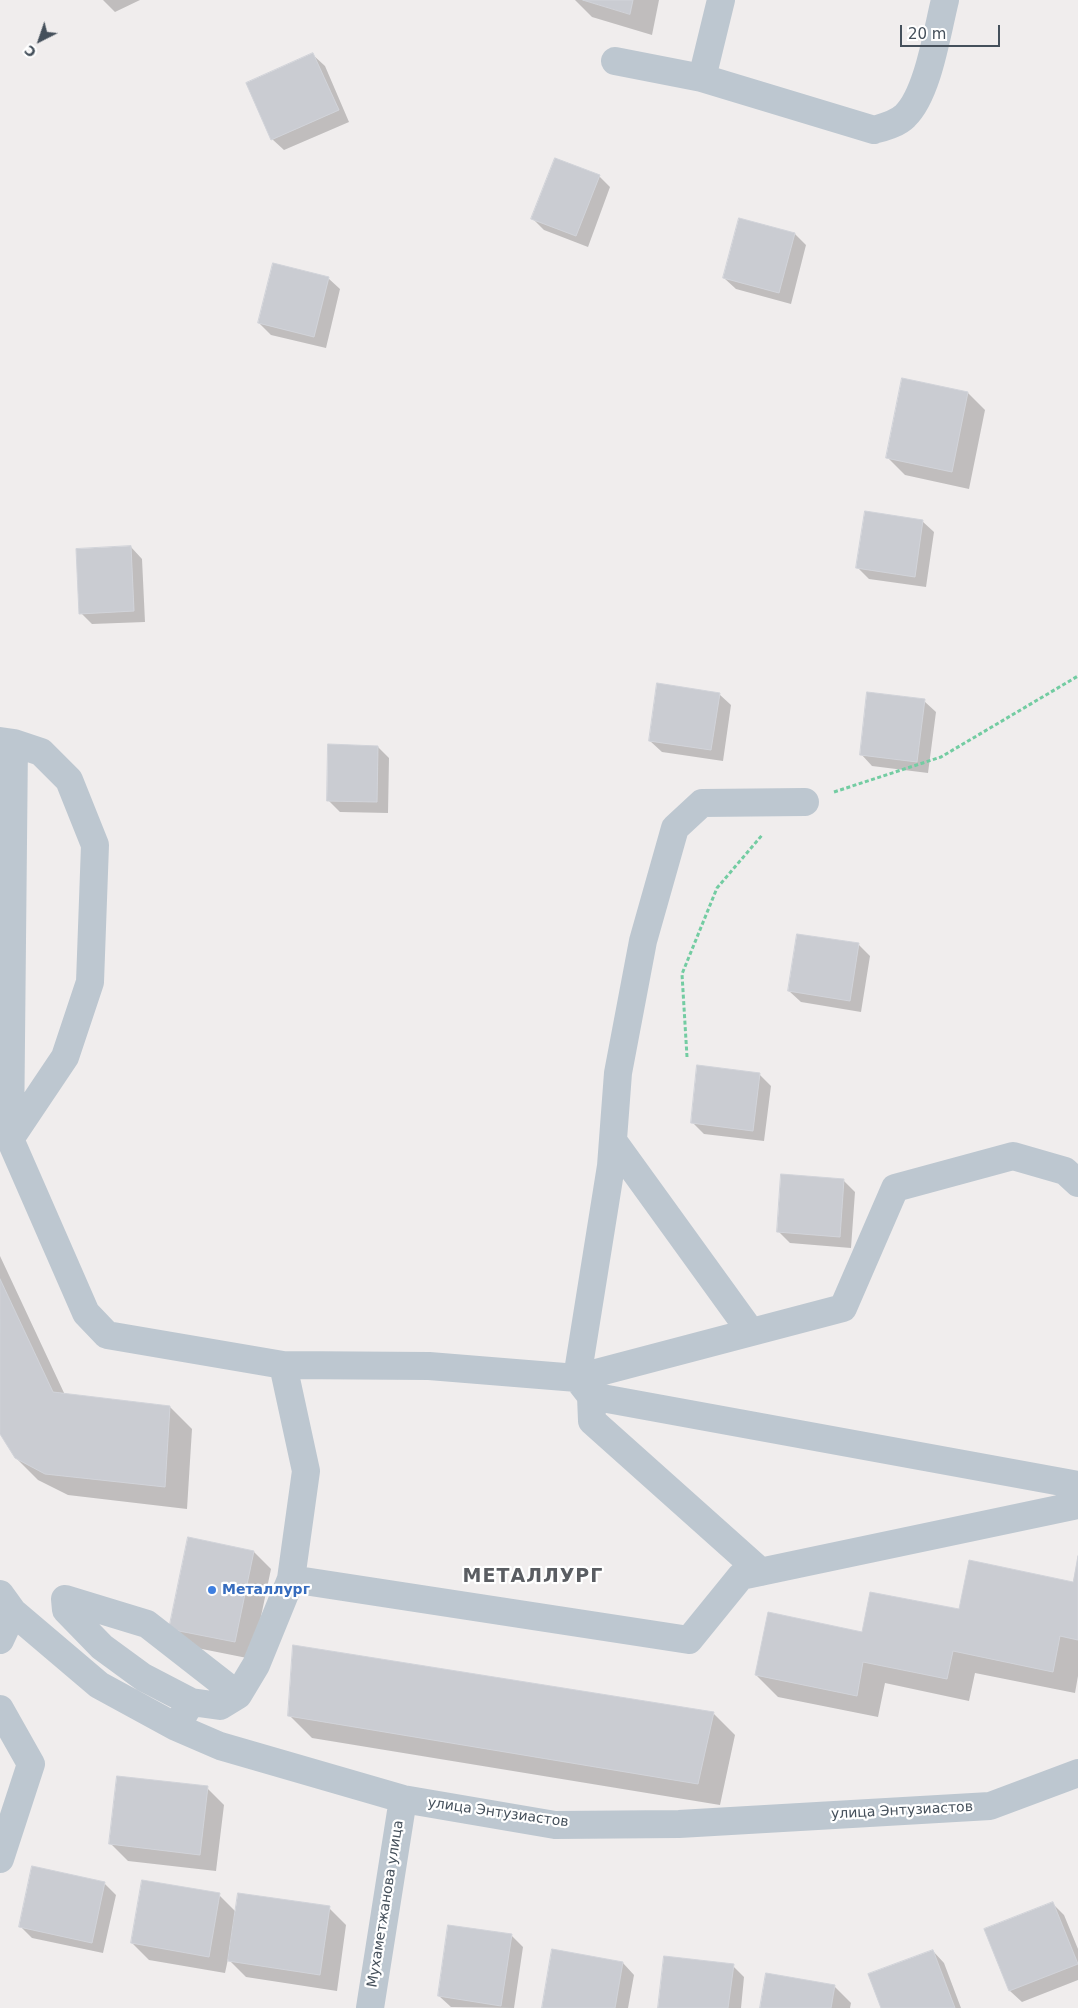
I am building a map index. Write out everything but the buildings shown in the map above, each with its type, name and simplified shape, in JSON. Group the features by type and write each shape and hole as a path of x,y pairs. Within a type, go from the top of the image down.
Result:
{"street":[{"path":"702,78 721,0"},
{"path":"614,61 702,78 874,130 890,125 904,117 919,99 946,0"},
{"path":"10,1139 65,1057 90,982 96,845 69,780 41,752 7,742 10,1139 86,1313 107,1335 283,1365 429,1366 584,1387 1078,1485"},
{"path":"761,1572 592,1421 584,1387 611,1166 618,1073 643,940 675,828 702,803 804,802"},
{"path":"613,1141 751,1332"},
{"path":"584,1387 751,1332 843,1308 895,1188 1012,1156 1065,1171 1078,1183"},
{"path":"238,1695 147,1624 65,1599 66,1610 102,1647 143,1677 192,1702 220,1706 238,1695 256,1665 291,1579 306,1471 283,1365"},
{"path":"291,1579 689,1640 741,1576 1078,1505"},
{"path":"0,1640 7,1603"},
{"name":"улица Энтузиастов","path":"7,1603 99,1684 176,1727 220,1746 403,1799 555,1825 679,1824 990,1806 1078,1773"},
{"path":"176,1727 192,1702"},
{"path":"0,1709 31,1764 0,1859"},
{"name":"Мухаметжанова улица","path":"370,2008 403,1799"}],"path":[{"path":"687,1057 682,974 717,888 769,828 804,802 941,757 1078,676"}],"place":[{"name":"Металлург","path":"212,1590"}],"district":[{"name":"МЕТАЛЛУРГ","path":"533,1577"}]}
